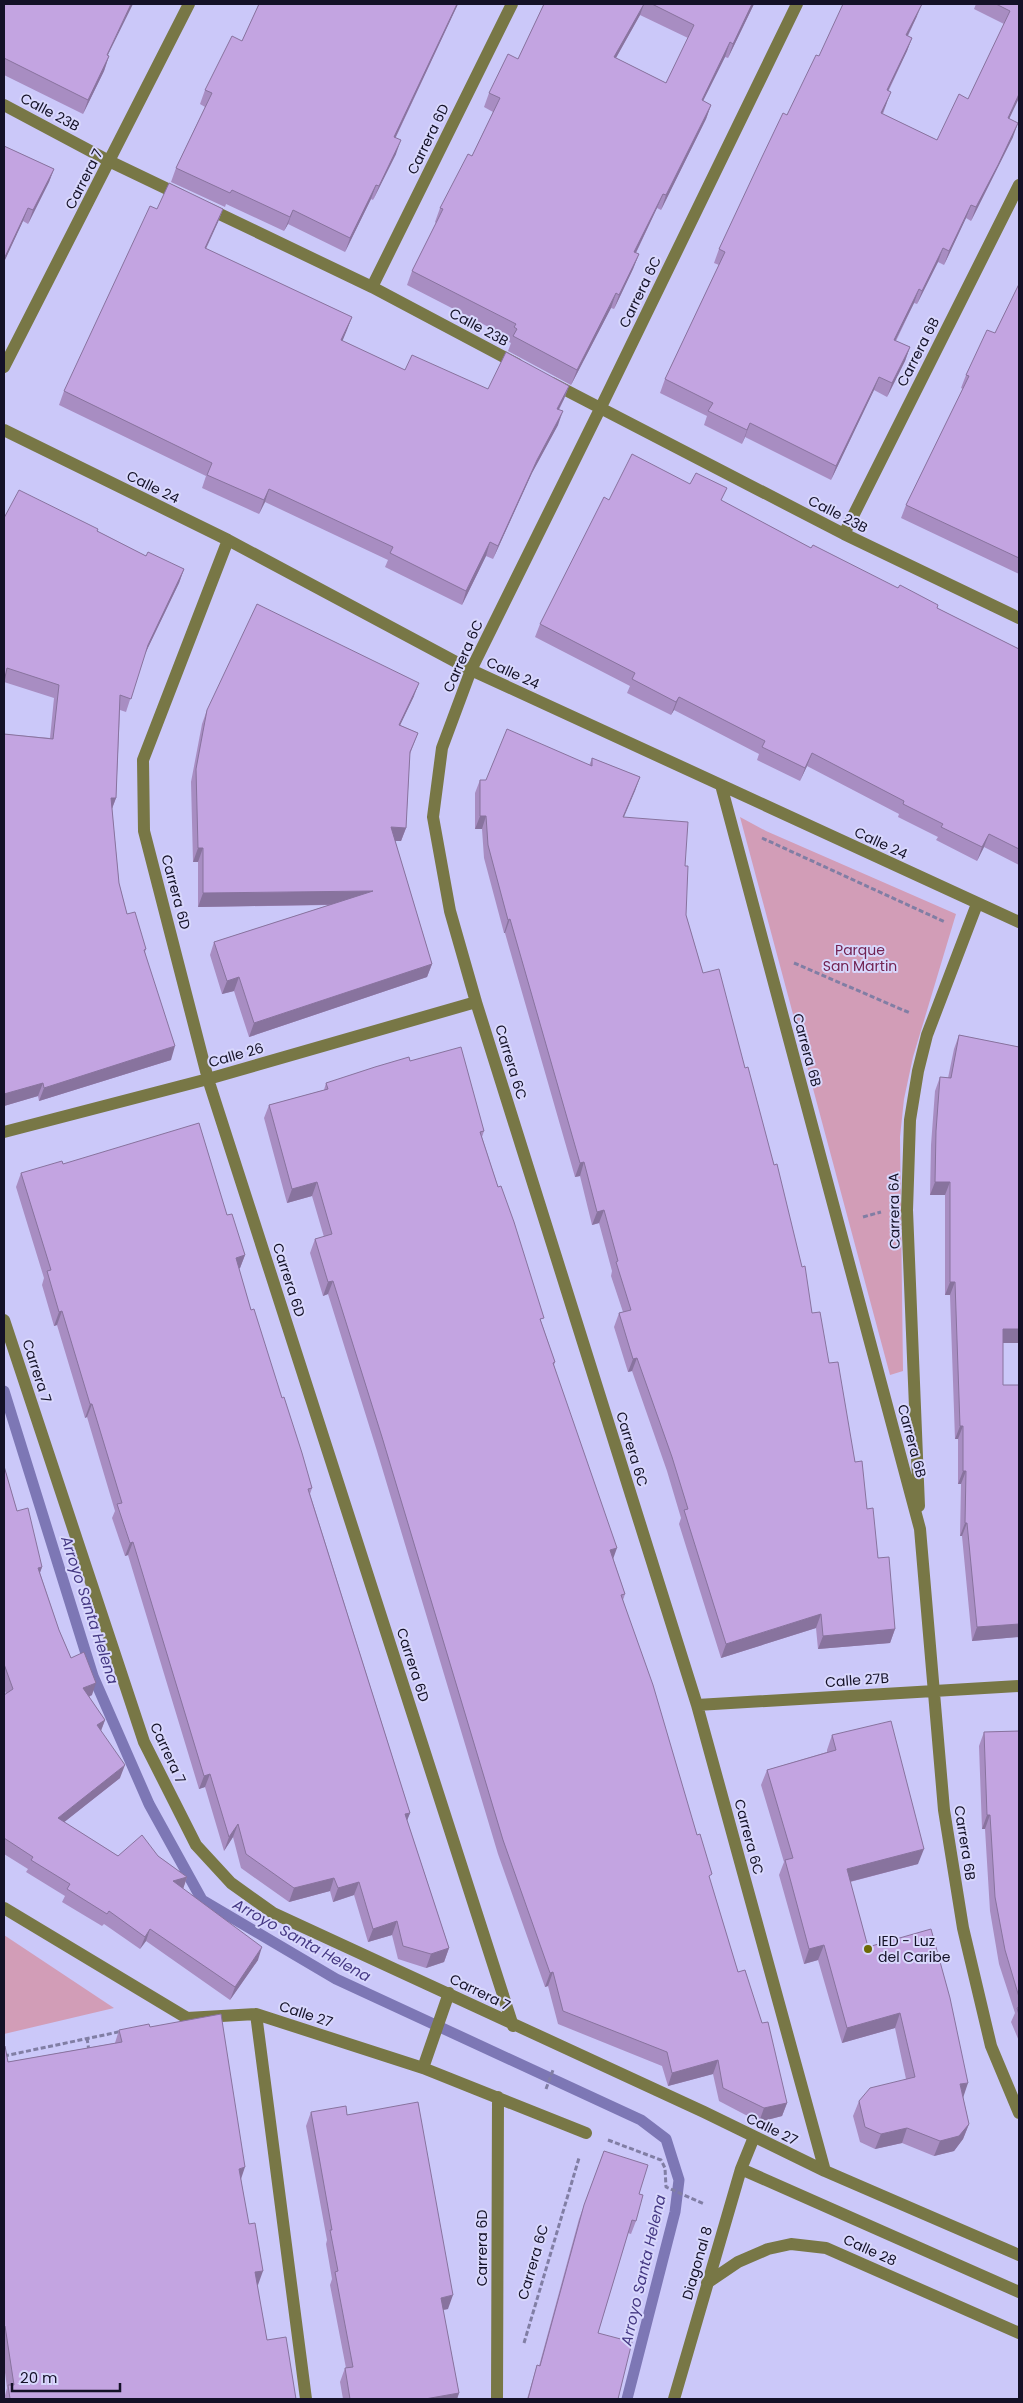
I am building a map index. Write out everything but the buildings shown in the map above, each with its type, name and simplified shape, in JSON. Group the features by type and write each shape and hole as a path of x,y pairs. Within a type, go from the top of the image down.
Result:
{"street":[{"name":"Carrera 7","path":"4,367 111,162 189,4"},
{"name":"Carrera 6D","path":"372,287 512,4"},
{"name":"Carrera 6C","path":"797,4 471,670 442,748 432,817 450,911 476,1002 697,1705 825,2171"},
{"name":"Calle 23B","path":"4,105 111,162 372,287 600,409 844,534 1019,618"},
{"name":"Carrera 6B","path":"844,534 1019,185"},
{"name":"Calle 24","path":"4,430 228,540 471,670 1019,922"},
{"name":"Carrera 6D","path":"228,540 143,760 144,831 208,1079 513,2026"},
{"name":"Carrera 6B","path":"721,785 920,1529 944,1810 963,1928 991,2046 1019,2113"},
{"name":"Carrera 6A","path":"920,1529 908,1205 910,1120 918,1071 931,1023 977,904"},
{"name":"Calle 26","path":"4,1132 208,1079 476,1002"},
{"name":"Carrera 7","path":"4,1320 144,1742 196,1845 231,1883 274,1913 449,1993 513,2026"},
{"name":"Calle 27B","path":"697,1705 1019,1686"},
{"name":"Calle 27","path":"4,1908 187,2018 256,2014 423,2068 586,2133"},
{"path":"423,2068 449,1993"},
{"path":"256,2014 306,2399"},
{"name":"Calle 27","path":"513,2026 825,2171 1019,2255"},
{"name":"Carrera 6D","path":"497,2399 498,2098"},
{"name":"Diagonal 8","path":"674,2399 741,2169 754,2138"},
{"path":"741,2169 1019,2292"},
{"name":"Calle 28","path":"707,2283 738,2262 768,2249 791,2244 826,2248 1019,2333"}],"path":[{"path":"731,824 966,932"},
{"path":"765,951 931,1023"},
{"path":"838,1223 908,1205"},
{"path":"4,2056 132,2029"},
{"path":"87,2038 90,2058"},
{"path":"542,2097 554,2068"},
{"path":"586,2133 661,2160 665,2168 666,2187 693,2199"},
{"name":"Carrera 6C","path":"522,2352 586,2133"}],"green space":[{"name":"Parque San Martin","path":"740,817 766,831 956,914 913,1057 904,1099 900,1137 903,1371 890,1375"},
{"path":"4,1935 114,2008 4,2034"}],"waterway":[{"name":"Arroyo Santa Helena","path":"4,1391 93,1676 149,1804 202,1900 336,1979 641,2120 666,2139 679,2180 675,2212 627,2399"}],"place":[{"name":"IED - Luz del Caribe","path":"868,1949"}]}
